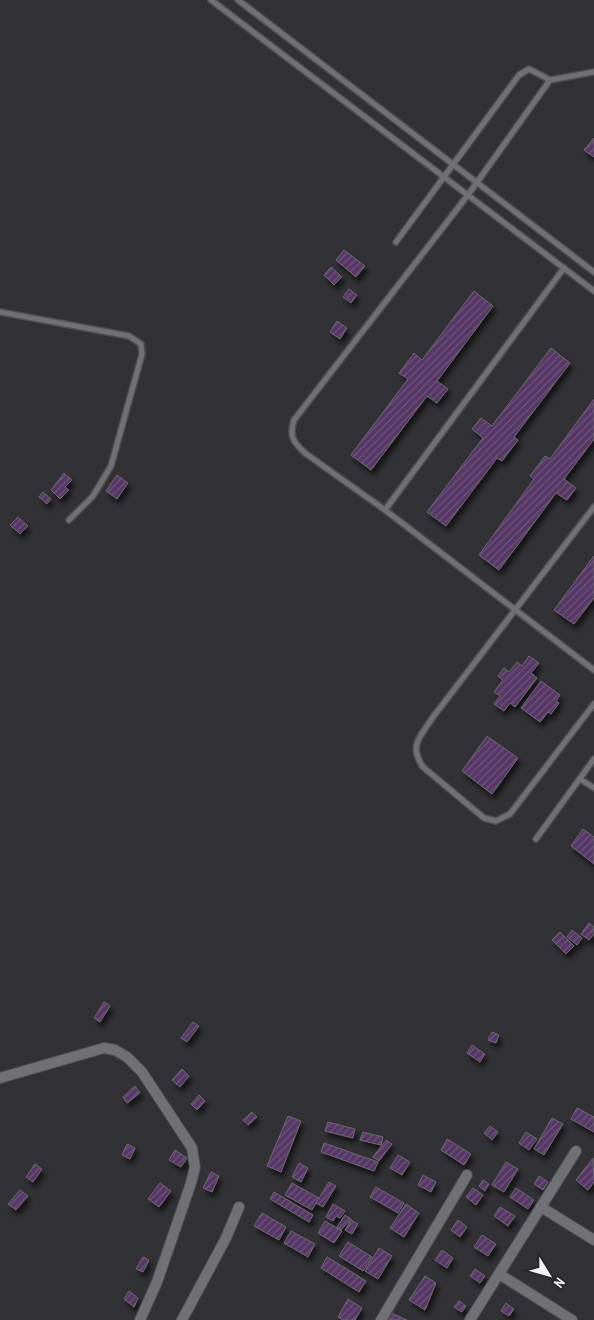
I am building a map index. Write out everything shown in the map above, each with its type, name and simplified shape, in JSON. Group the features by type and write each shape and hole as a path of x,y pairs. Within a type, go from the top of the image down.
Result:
{"street":[{"path":"0,1078 104,1048 115,1050 127,1057 142,1072 192,1148 195,1167 191,1183 157,1282 140,1320"},
{"path":"470,1320 576,1151"},
{"path":"381,1320 467,1175"},
{"path":"182,1320 226,1238 239,1207"},
{"path":"541,1207 594,1240"},
{"path":"499,1274 572,1320"}],"lane":[{"path":"211,0 594,291"},
{"path":"238,0 594,272"},
{"path":"396,242 452,164 524,71 533,70 550,80 594,72"},
{"path":"550,80 468,195 294,420 290,432 294,443 305,453 385,510 594,670"},
{"path":"385,510 564,268"},
{"path":"0,312 129,336 141,344 142,354 111,466 93,496 69,520"},
{"path":"594,507 433,717 415,745 415,756 422,767 484,818 496,821 510,814 594,704"},
{"path":"536,839 594,759"},
{"path":"580,779 594,788"}],"building":[{"path":"594,138 594,157 584,150"},
{"path":"344,250 365,266 356,277 336,260"},
{"path":"331,267 342,277 334,285 324,275"},
{"path":"349,289 357,295 351,303 343,297"},
{"path":"474,291 493,306 437,381 448,389 437,403 427,396 371,470 351,455 408,379 399,373 414,353 422,360"},
{"path":"337,321 347,328 340,339 330,332"},
{"path":"551,348 570,363 514,437 518,440 502,461 497,458 446,526 427,512 483,438 472,429 481,418 492,426"},
{"path":"594,399 594,439 564,479 576,488 567,500 556,493 499,570 479,555 534,479 530,476 545,456 550,459"},
{"path":"64,473 72,480 65,487 69,490 60,499 51,490"},
{"path":"117,475 128,483 117,499 106,491"},
{"path":"43,492 51,499 47,504 39,497"},
{"path":"18,517 28,526 20,534 10,525"},
{"path":"594,556 594,598 574,624 554,610"},
{"path":"529,656 539,663 531,673 537,678 515,707 510,703 504,711 494,704 500,696 494,692 503,680 498,676 504,668 509,672 517,662 522,666"},
{"path":"541,681 560,695 556,701 559,703 551,714 548,712 540,722 521,708"},
{"path":"487,736 518,758 492,794 462,771"},
{"path":"583,829 594,837 594,864 571,846"},
{"path":"589,923 594,927 594,934 589,940 581,934"},
{"path":"572,930 582,938 577,945 567,937"},
{"path":"560,932 574,946 566,954 552,940"},
{"path":"104,1002 110,1006 100,1022 94,1018"},
{"path":"193,1022 199,1026 187,1042 181,1038"},
{"path":"492,1032 499,1035 496,1043 488,1040"},
{"path":"472,1045 485,1054 480,1062 467,1053"},
{"path":"182,1069 189,1076 180,1087 172,1080"},
{"path":"135,1086 140,1093 127,1103 123,1097"},
{"path":"199,1095 205,1101 197,1110 191,1104"},
{"path":"577,1108 594,1117 594,1132 571,1119"},
{"path":"252,1112 257,1117 248,1125 243,1120"},
{"path":"288,1116 301,1121 281,1172 267,1166"},
{"path":"552,1118 563,1124 544,1155 534,1149"},
{"path":"328,1122 355,1129 353,1138 325,1131"},
{"path":"490,1126 498,1132 492,1140 484,1133"},
{"path":"363,1132 383,1137 381,1145 360,1140"},
{"path":"526,1132 537,1139 529,1150 519,1143"},
{"path":"447,1139 471,1154 464,1165 441,1150"},
{"path":"386,1140 392,1144 379,1161 373,1157"},
{"path":"324,1143 378,1162 374,1171 321,1152"},
{"path":"127,1144 135,1148 130,1159 122,1155"},
{"path":"175,1150 187,1158 181,1167 169,1160"},
{"path":"398,1155 410,1162 402,1175 390,1168"},
{"path":"593,1158 594,1182 588,1190 576,1180"},
{"path":"506,1162 518,1169 504,1192 492,1185"},
{"path":"299,1163 308,1168 301,1182 292,1177"},
{"path":"35,1164 42,1169 33,1182 26,1177"},
{"path":"211,1172 219,1176 212,1192 203,1188"},
{"path":"423,1175 436,1182 431,1192 418,1185"},
{"path":"539,1176 548,1182 543,1190 534,1184"},
{"path":"483,1180 489,1184 485,1191 479,1186"},
{"path":"329,1182 336,1186 323,1207 316,1203"},
{"path":"160,1183 171,1191 159,1207 148,1199"},
{"path":"292,1183 319,1198 312,1210 285,1195"},
{"path":"376,1187 404,1203 398,1213 370,1197"},
{"path":"473,1188 483,1195 476,1205 466,1197"},
{"path":"516,1188 534,1200 528,1209 510,1197"},
{"path":"20,1190 28,1196 16,1210 8,1204"},
{"path":"274,1192 313,1215 309,1222 270,1199"},
{"path":"333,1204 345,1211 340,1218 336,1216 333,1221 326,1217"},
{"path":"406,1204 419,1213 404,1237 390,1228"},
{"path":"500,1207 515,1216 508,1226 494,1216"},
{"path":"262,1213 286,1227 279,1240 254,1226"},
{"path":"345,1215 351,1219 341,1230 337,1227"},
{"path":"351,1220 358,1224 352,1234 345,1230"},
{"path":"458,1220 467,1227 460,1237 451,1230"},
{"path":"325,1221 342,1231 334,1243 318,1233"},
{"path":"291,1231 315,1244 308,1257 284,1243"},
{"path":"482,1235 496,1244 488,1256 474,1247"},
{"path":"348,1242 372,1257 363,1271 339,1256"},
{"path":"379,1248 392,1256 378,1279 365,1271"},
{"path":"442,1250 453,1258 447,1268 435,1260"},
{"path":"143,1257 149,1260 143,1272 136,1269"},
{"path":"327,1257 366,1281 359,1292 321,1268"},
{"path":"475,1269 485,1276 480,1283 470,1276"},
{"path":"425,1276 436,1283 425,1310 409,1300"},
{"path":"129,1291 138,1298 134,1307 124,1299"},
{"path":"348,1299 362,1308 355,1320 343,1320 338,1317"},
{"path":"459,1301 466,1306 462,1312 454,1307"},
{"path":"506,1303 514,1309 509,1316 501,1311"},
{"path":"389,1312 407,1320 386,1320"}]}
